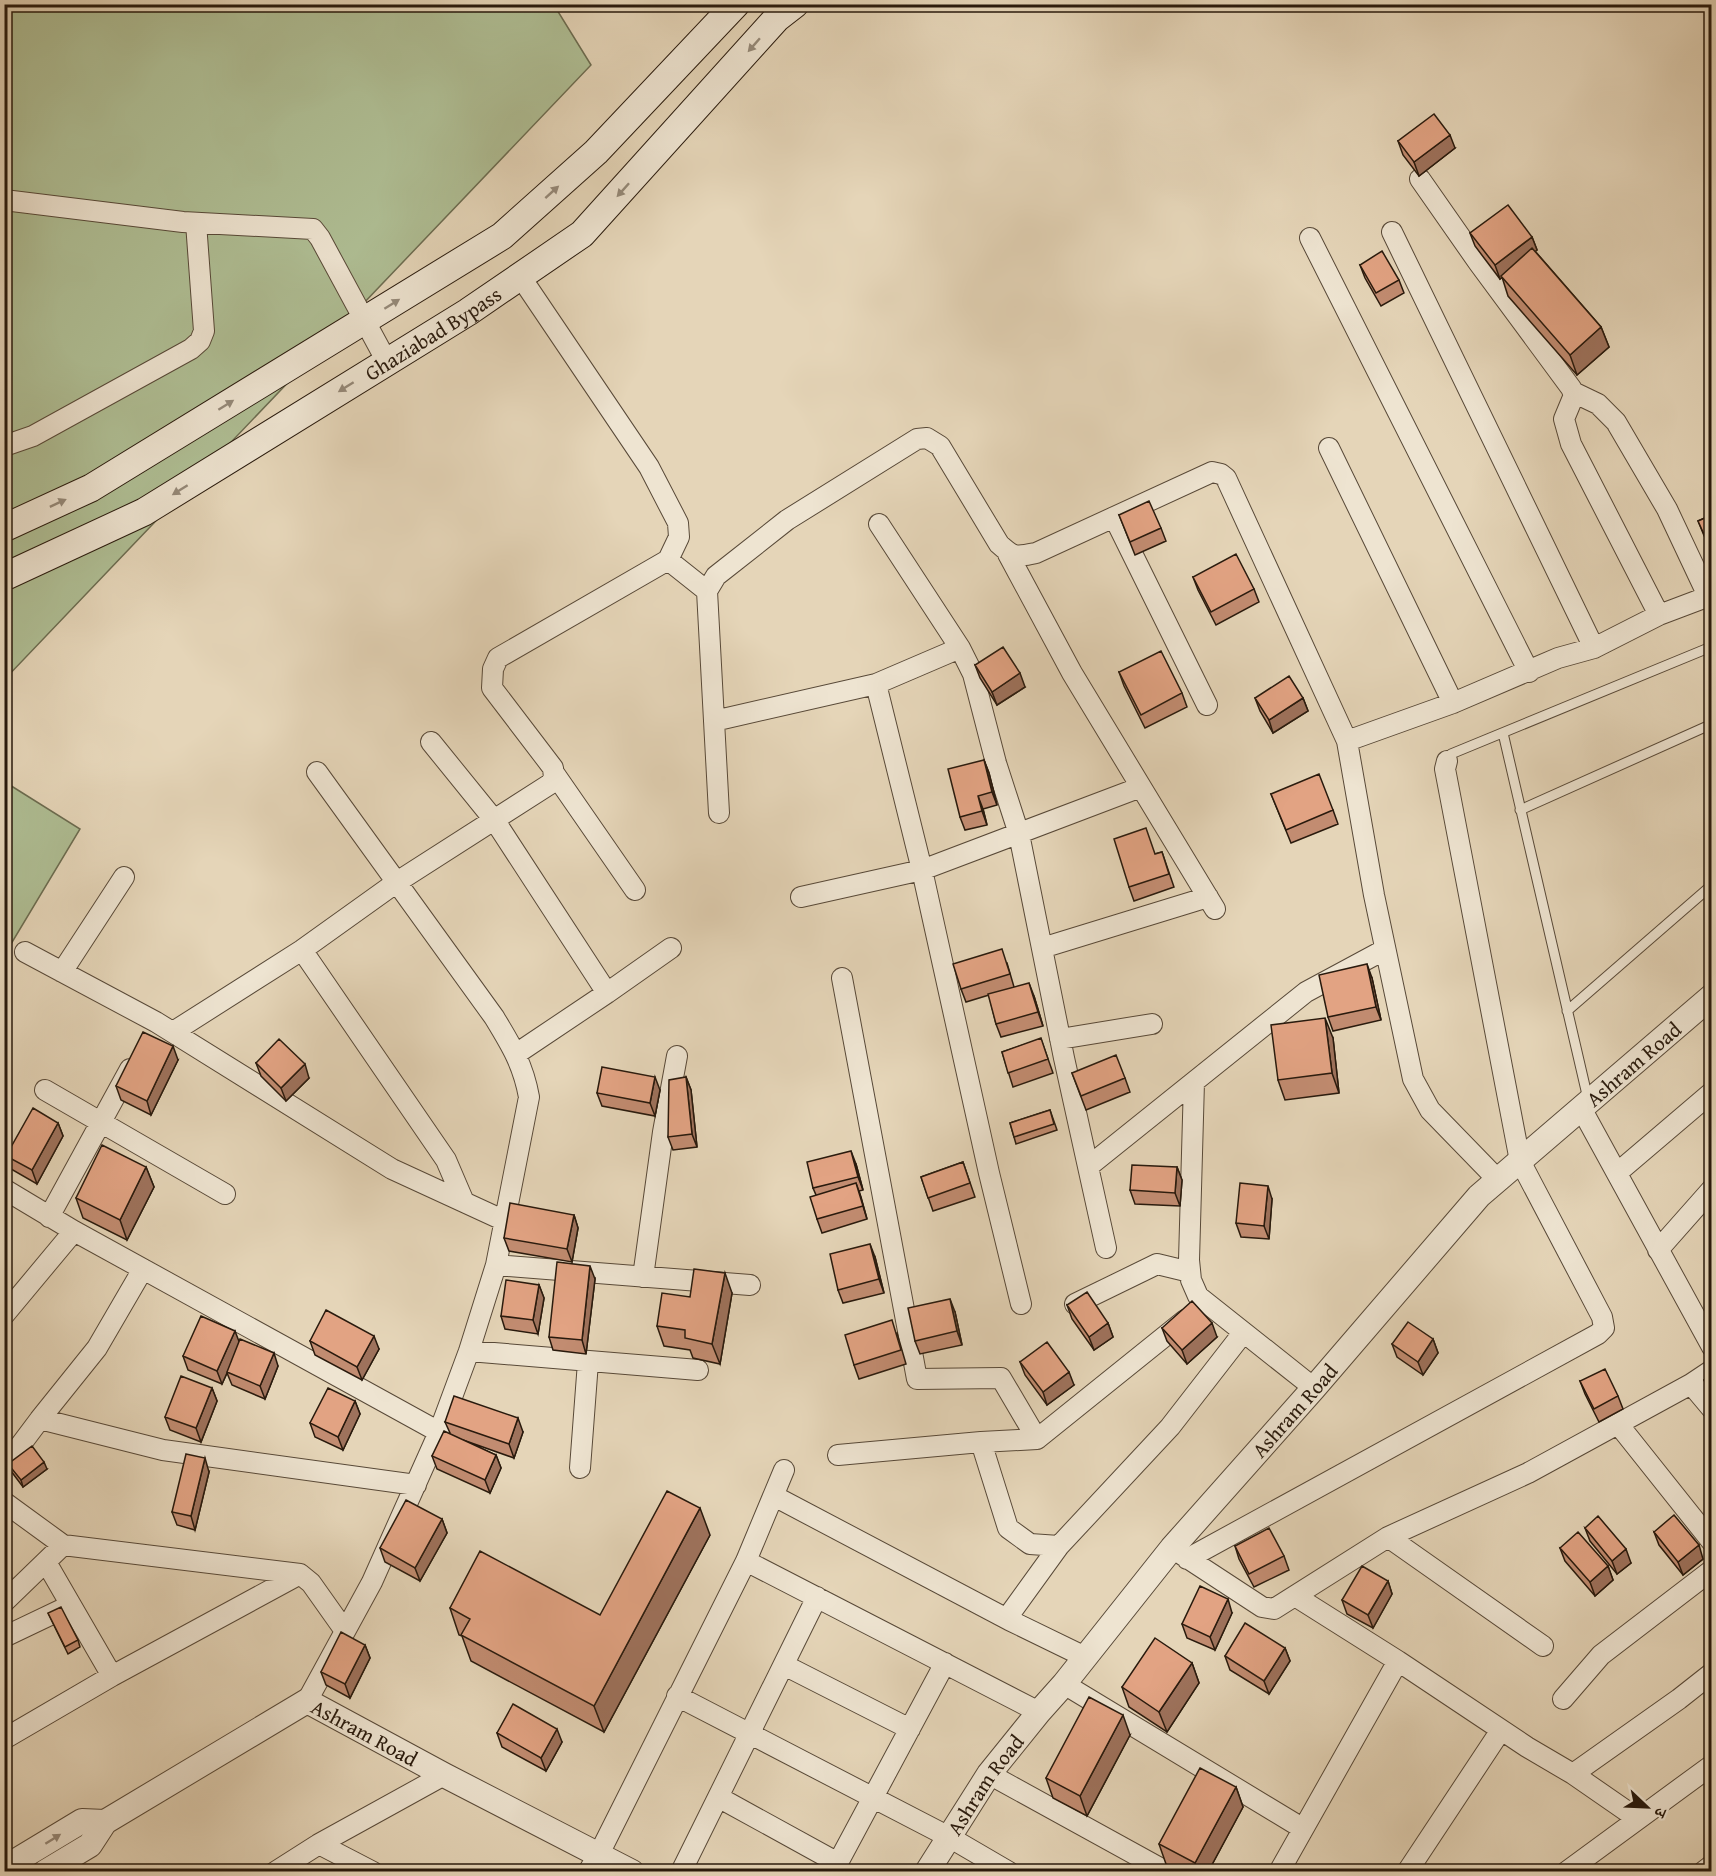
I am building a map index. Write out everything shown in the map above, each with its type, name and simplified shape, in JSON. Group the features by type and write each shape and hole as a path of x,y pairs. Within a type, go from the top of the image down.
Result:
{"main road":[{"path":"4,528 92,488 502,236 596,152 736,4"},
{"name":"Ghaziabad Bypass","path":"4,577 144,512 468,312 582,234 777,18 795,4"}],"street":[{"path":"1347,741 1453,703 1558,658 1594,648 1659,615 1710,595 1667,509 1616,422 1598,404 1573,392 1420,179"},
{"path":"4,200 196,223 314,230 387,362"},
{"path":"4,446 33,436 191,349 200,341 204,331 196,223"},
{"path":"1392,232 1594,648"},
{"path":"1310,238 1528,672"},
{"path":"520,276 649,467 678,523 679,537 668,560 498,658 493,669 492,688 553,768 554,773 635,890"},
{"path":"1573,392 1573,399 1566,410 1564,419 1571,444 1659,615"},
{"path":"719,813 707,591 716,576 788,520 916,439 927,438 940,446 999,544 1008,554 1072,673 1212,903 1042,948"},
{"path":"1329,448 1453,703"},
{"path":"1008,554 1017,557 1036,553 1212,472 1226,478 1347,741 1384,950 1413,1079 1430,1110 1498,1180"},
{"path":"1114,517 1208,705"},
{"path":"879,524 960,648 973,674 996,763 1019,834 1060,1039 1106,1248"},
{"path":"668,560 707,591"},
{"path":"714,721 876,684 960,648"},
{"path":"876,684 922,870 989,1173 1021,1304"},
{"path":"431,742 495,821 607,993"},
{"path":"1179,1553 1599,1334 1604,1328 1602,1317 1520,1161 1445,769 1447,761"},
{"path":"307,1701 372,1582 439,1432 469,1351 496,1265 529,1097 525,1074 494,1017 316,772"},
{"path":"173,1032 302,950 397,882 550,784 554,773"},
{"path":"801,897 922,870 1141,787"},
{"path":"62,972 124,877"},
{"path":"516,1054 672,948"},
{"path":"302,950 446,1160 464,1202"},
{"path":"1089,1166 1305,992 1384,950"},
{"path":"25,952 173,1032 297,1112 392,1169 505,1221"},
{"path":"842,978 917,1379 1001,1378 1037,1439"},
{"name":"Ashram Road","path":"927,1872 989,1774 1039,1712 1085,1657 1179,1553 1314,1388 1479,1196 1712,996"},
{"path":"50,1217 156,1022"},
{"path":"1060,1039 1152,1024"},
{"path":"643,1277 676,1056"},
{"path":"1194,1082 1191,1280 1198,1296 1314,1388"},
{"path":"45,1090 225,1194"},
{"path":"1617,1173 1712,1092"},
{"path":"1585,1105 1617,1173 1712,1347"},
{"path":"4,1189 74,1231 439,1432"},
{"path":"1658,1250 1712,1189"},
{"path":"4,1315 74,1231"},
{"path":"1075,1304 1157,1264 1190,1272"},
{"path":"496,1265 750,1285"},
{"path":"4,1467 98,1348 143,1269"},
{"path":"838,1455 1037,1439 1207,1303"},
{"path":"1008,1618 1059,1546 1170,1427 1243,1333"},
{"path":"469,1351 698,1370"},
{"path":"580,1468 588,1362"},
{"path":"1179,1553 1268,1609 1274,1609 1388,1537 1528,1473 1691,1384 1712,1370"},
{"path":"1691,1384 1712,1409"},
{"path":"40,1419 163,1450 416,1485"},
{"path":"1618,1424 1712,1542"},
{"path":"981,1442 1008,1528 1030,1544 1059,1546"},
{"path":"593,1863 746,1561 784,1470"},
{"path":"774,1496 1085,1657"},
{"path":"4,1502 63,1545 300,1574 311,1583 345,1631"},
{"path":"1388,1537 1543,1646"},
{"path":"4,1602 63,1545"},
{"path":"746,1561 1039,1712"},
{"path":"46,1562 111,1676"},
{"path":"1563,1699 1602,1656 1712,1570"},
{"path":"4,1739 111,1676 300,1574"},
{"path":"1295,1596 1573,1774 1638,1819"},
{"path":"681,1872 817,1597"},
{"path":"4,1637 71,1605"},
{"path":"1279,1872 1398,1661"},
{"path":"718,1797 836,1867 945,1663"},
{"path":"784,1665 910,1729"},
{"path":"1573,1774 1679,1699 1712,1672"},
{"path":"1064,1684 1302,1828"},
{"path":"677,1696 949,1837 1009,1872"},
{"name":"Ashram Road","path":"45,1872 90,1845 105,1822 307,1701 444,1775 593,1863 632,1872"},
{"path":"1407,1872 1501,1730"},
{"path":"1566,1872 1712,1765"},
{"path":"989,1774 1167,1872"},
{"path":"275,1872 319,1844 444,1775"},
{"name":"Ashram Road","path":"4,1868 30,1864 82,1821 105,1822"},
{"path":"319,1844 373,1872"},
{"path":"1703,1872 1712,1865"}],"lane":[{"path":"1447,761 1451,754 1706,649 1712,650"},
{"path":"1520,810 1712,724"},
{"path":"1503,733 1567,1011 1585,1105"},
{"path":"1567,1011 1712,885"}],"green space":[{"path":"5,5 554,5 591,65 5,679"},
{"path":"5,782 80,829 5,954"}],"building":[{"path":"1434,114 1450,135 1414,162 1398,141"},
{"path":"1508,205 1532,237 1495,265 1470,233"},
{"path":"1532,248 1601,327 1570,355 1501,276"},
{"path":"1382,251 1399,280 1376,293 1360,265"},
{"path":"1149,501 1161,528 1130,542 1119,515"},
{"path":"1712,515 1712,552 1698,521"},
{"path":"1236,554 1254,589 1211,612 1193,577"},
{"path":"1003,647 1020,673 992,692 975,665"},
{"path":"1161,651 1182,693 1141,715 1119,672"},
{"path":"1289,676 1303,698 1269,720 1255,698"},
{"path":"984,760 992,792 978,796 982,811 960,817 948,769"},
{"path":"1319,774 1333,810 1286,830 1271,794"},
{"path":"1146,828 1155,854 1162,852 1169,874 1129,887 1114,839"},
{"path":"1002,949 1010,974 961,989 953,964"},
{"path":"1367,964 1376,1007 1328,1017 1319,975"},
{"path":"1029,983 1038,1012 996,1024 988,994"},
{"path":"1325,1018 1332,1073 1278,1080 1271,1025"},
{"path":"143,1032 173,1046 147,1101 116,1086"},
{"path":"1041,1038 1048,1059 1008,1073 1002,1052"},
{"path":"279,1039 305,1064 281,1088 256,1063"},
{"path":"1116,1055 1125,1078 1081,1096 1072,1073"},
{"path":"602,1067 655,1077 650,1103 597,1093"},
{"path":"686,1077 692,1134 668,1137 669,1080"},
{"path":"33,1108 58,1123 32,1170 6,1156"},
{"path":"1050,1110 1054,1124 1014,1137 1010,1123"},
{"path":"102,1145 146,1167 120,1220 76,1198"},
{"path":"851,1151 858,1177 813,1188 807,1162"},
{"path":"963,1162 970,1183 928,1198 921,1177"},
{"path":"1132,1165 1177,1167 1175,1193 1130,1190"},
{"path":"856,1183 863,1206 817,1219 810,1197"},
{"path":"1240,1183 1268,1186 1264,1226 1236,1223"},
{"path":"510,1203 574,1215 567,1249 504,1238"},
{"path":"870,1244 879,1279 838,1290 830,1254"},
{"path":"557,1262 590,1266 582,1340 549,1337"},
{"path":"694,1269 725,1273 712,1344 685,1338 685,1330 657,1326 662,1293 690,1297"},
{"path":"506,1280 539,1285 533,1320 501,1316"},
{"path":"1087,1292 1108,1323 1089,1337 1067,1305"},
{"path":"950,1299 957,1331 915,1341 908,1308"},
{"path":"1192,1301 1212,1323 1182,1350 1162,1328"},
{"path":"326,1310 374,1336 357,1367 310,1341"},
{"path":"201,1316 235,1331 217,1371 183,1356"},
{"path":"892,1320 901,1350 854,1365 845,1335"},
{"path":"1408,1322 1433,1339 1418,1362 1392,1344"},
{"path":"240,1339 274,1353 260,1386 227,1372"},
{"path":"1047,1342 1069,1372 1043,1392 1020,1362"},
{"path":"1605,1369 1618,1396 1594,1409 1580,1381"},
{"path":"1712,1374 1712,1390 1704,1380"},
{"path":"181,1376 212,1388 196,1428 165,1417"},
{"path":"328,1388 355,1401 338,1437 310,1423"},
{"path":"454,1396 518,1418 509,1444 445,1422"},
{"path":"444,1431 496,1455 485,1480 432,1456"},
{"path":"32,1446 44,1462 21,1480 8,1464"},
{"path":"186,1454 205,1458 191,1516 172,1512"},
{"path":"667,1491 700,1508 594,1706 461,1635 470,1619 450,1608 480,1551 600,1615"},
{"path":"406,1500 442,1519 415,1568 380,1548"},
{"path":"1674,1515 1699,1545 1678,1562 1654,1532"},
{"path":"1598,1516 1626,1549 1612,1561 1585,1528"},
{"path":"1269,1528 1284,1556 1249,1574 1235,1546"},
{"path":"1578,1532 1608,1566 1590,1582 1560,1548"},
{"path":"1362,1566 1388,1581 1368,1615 1342,1600"},
{"path":"1200,1586 1228,1599 1210,1637 1182,1624"},
{"path":"61,1607 78,1640 65,1647 48,1613"},
{"path":"1245,1623 1285,1648 1264,1681 1225,1656"},
{"path":"341,1632 365,1645 345,1684 321,1672"},
{"path":"1155,1638 1192,1663 1159,1712 1122,1687"},
{"path":"1089,1697 1123,1715 1080,1796 1046,1778"},
{"path":"513,1704 557,1729 541,1758 497,1733"},
{"path":"1200,1768 1236,1787 1195,1863 1159,1844"}]}
